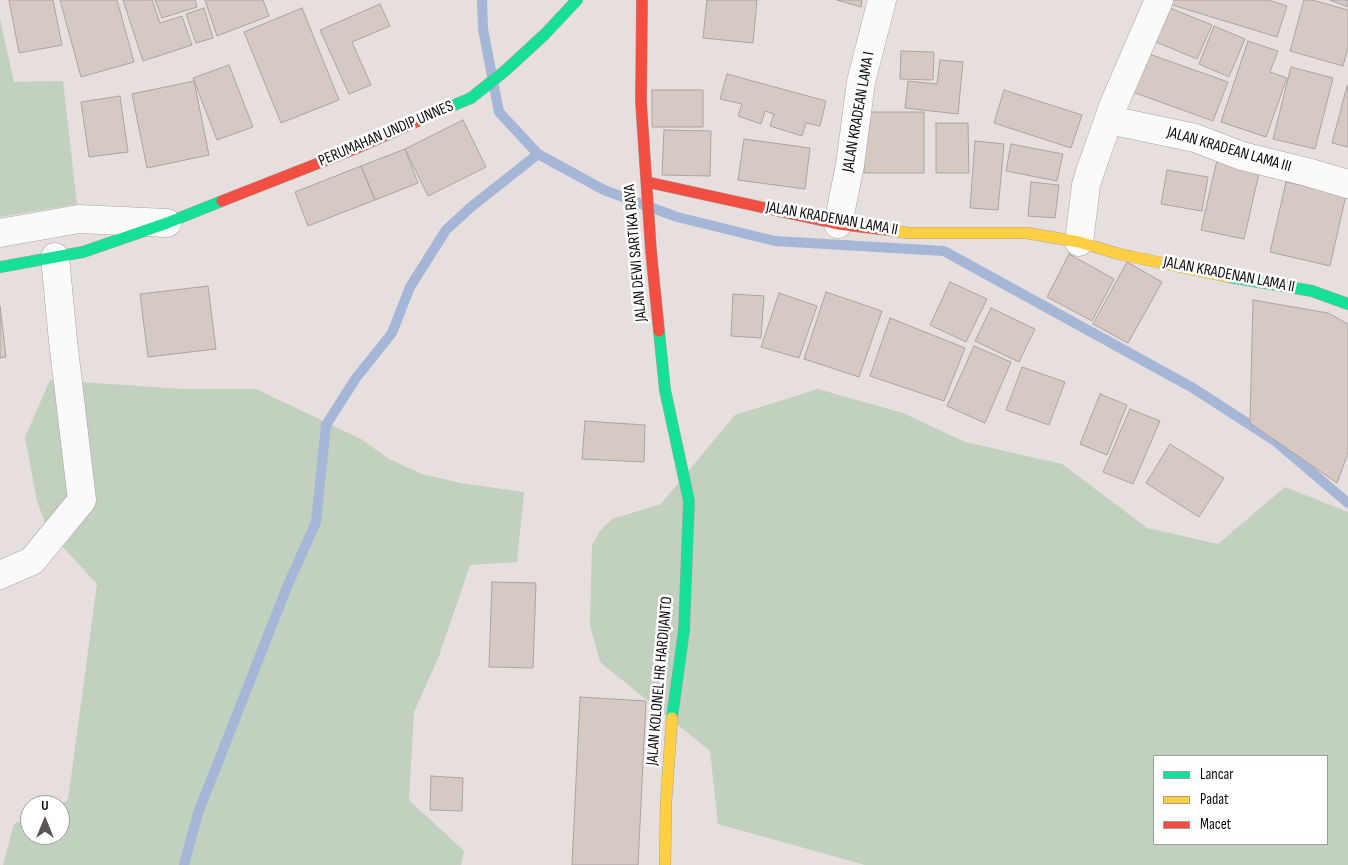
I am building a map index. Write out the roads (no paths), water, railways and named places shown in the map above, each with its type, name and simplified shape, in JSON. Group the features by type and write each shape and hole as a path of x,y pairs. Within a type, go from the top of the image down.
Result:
{"street":[{"name":"PERUMAHAN UNDIP UNNES","path":"0,267 83,252 167,223 357,148 471,98 506,70 545,34 577,0"},
{"name":"JALAN DEWI SARTIKA RAYA","path":"642,0 641,102 651,251 665,390 689,501"},
{"name":"JALAN KRADEAN LAMA I","path":"838,224 850,165 861,82 882,0"},
{"path":"1079,242 1086,185 1114,104 1159,0"},
{"name":"JALAN KRADEAN LAMA III","path":"1108,123 1119,122 1195,138 1242,156 1348,184"},
{"name":"JALAN KRADENAN LAMA II","path":"647,188 838,224 908,233 1027,233 1079,242 1119,254 1237,279 1312,291 1348,304"},
{"name":"PERUMAHAN UNDIP UNNES","path":"0,232 79,219 167,223"},
{"path":"0,576 32,561 82,500 55,257"},
{"name":"JALAN KOLONEL HR HARDIJANTO","path":"664,865 672,721 684,630 689,501"}],"waterway":[{"path":"482,0 483,29 499,112 538,154 604,190 677,217 775,241 944,251 1193,388 1275,441 1348,503"},
{"path":"184,865 198,813 287,587 316,522 326,425 356,378 392,333 410,287 446,230 471,207 538,154"}]}
